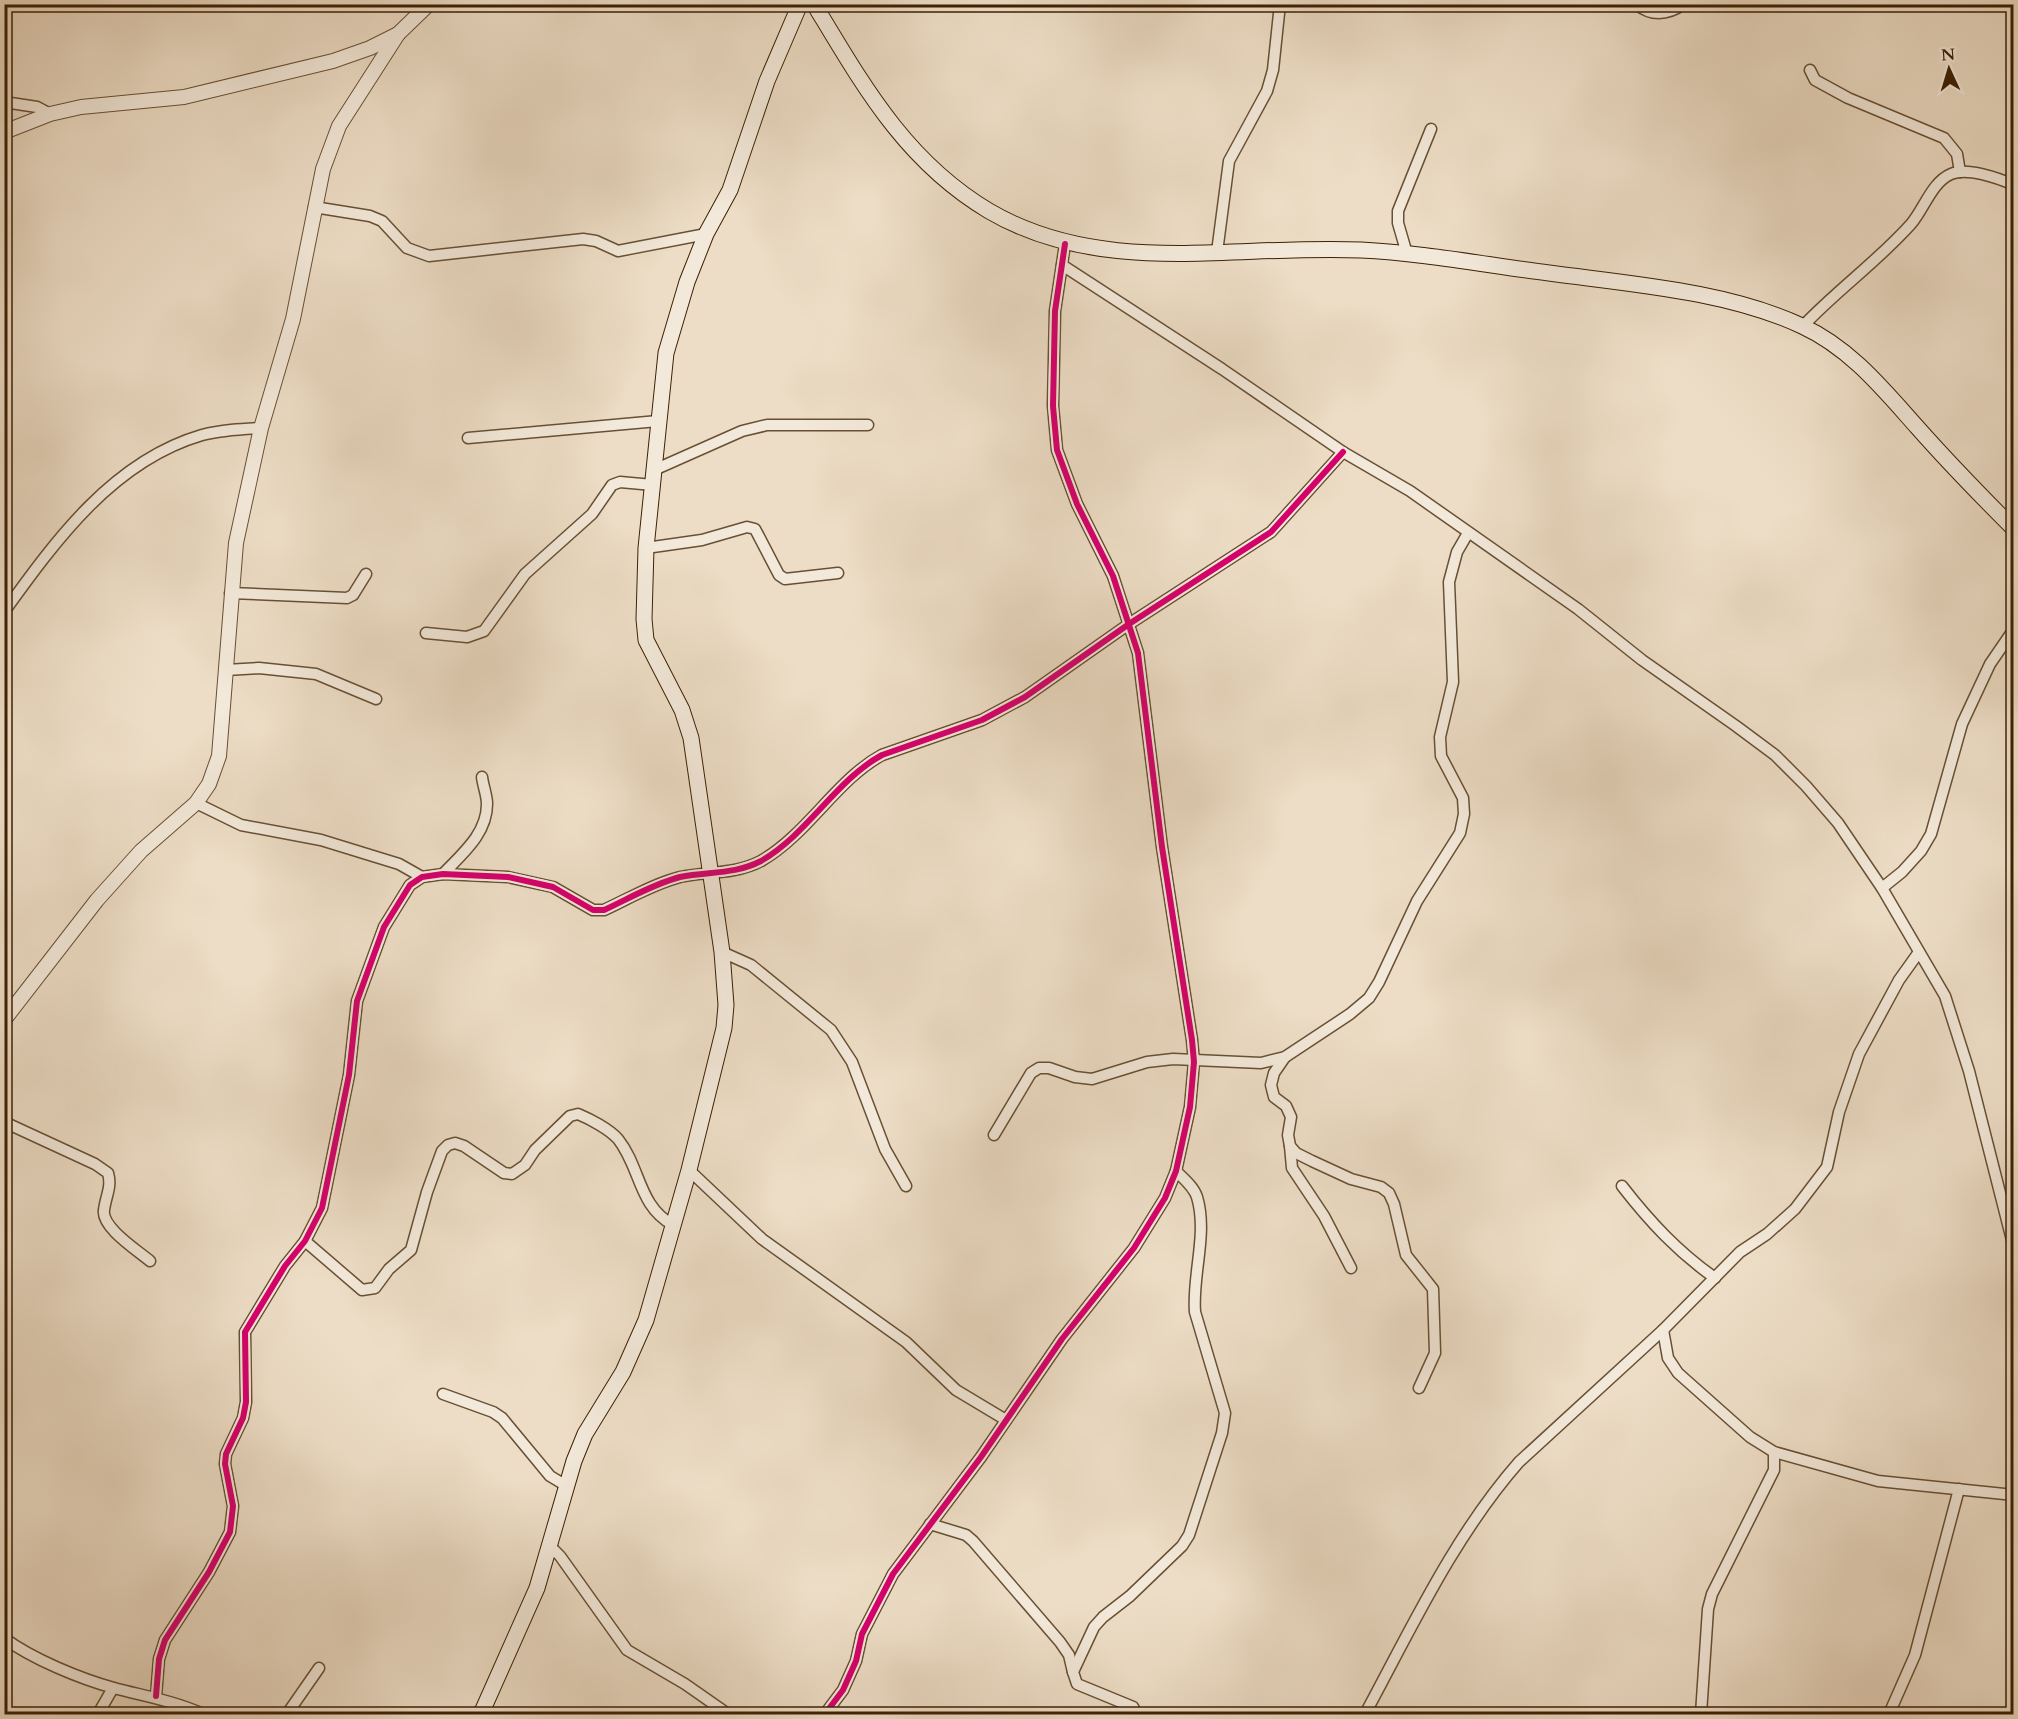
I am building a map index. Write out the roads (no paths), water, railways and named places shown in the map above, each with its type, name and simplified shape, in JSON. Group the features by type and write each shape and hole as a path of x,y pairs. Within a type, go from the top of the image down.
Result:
{"main road":[{"path":"481,1714 517,1638 537,1588 565,1485 585,1434 639,1340 689,1170 724,1028 726,1005 722,952 691,738 682,710 646,640 644,619 646,548 666,353 687,282 706,234 730,190 767,81 800,4"},
{"path":"814,4 886,118 930,168 988,210 1015,224 1065,244 1104,250 1145,253 1361,250 1407,254 1675,291 1742,305 1803,326 1860,364 2013,529"}],"street":[{"path":"4,1020 98,900 141,851 196,804 210,784 219,756 230,593 236,543 261,428 293,319 323,169 339,126 398,34 429,4"},
{"path":"1217,252 1229,161 1267,91 1275,58 1280,4"},
{"path":"1636,4 1645,11 1663,14 1684,4"},
{"path":"4,132 50,114 81,107 184,97 230,87 333,61 370,48 398,34"},
{"path":"1810,70 1815,80 1848,98 1944,138 1957,154 1960,172"},
{"path":"4,102 37,107 50,114"},
{"path":"1407,254 1398,223 1398,212 1431,129"},
{"path":"1803,326 1827,301 1899,238 1940,182 1950,174 1960,172 2001,180 2013,185"},
{"path":"314,207 370,216 382,221 407,248 429,255 583,239 596,241 618,251 706,234"},
{"path":"825,1714 843,1690 856,1661 862,1634 893,1574 1006,1420 1062,1339 1134,1248 1165,1198 1176,1171 1190,1107 1194,1062 1162,847 1138,653 1113,576 1077,504 1057,450 1053,406 1055,311 1065,244"},
{"path":"1062,265 1222,369 1342,452 1410,491 1578,609 1642,660 1775,755 1838,823 1882,888 1945,996 1956,1026 2013,1248"},
{"path":"468,438 658,421"},
{"path":"426,633 467,638 484,631 525,574 592,514 604,493 612,485 653,478 742,431 767,425 868,425"},
{"path":"4,612 53,544 83,511 144,462 179,443 227,430 261,428"},
{"path":"156,1696 159,1659 165,1640 209,1572 230,1532 233,1506 225,1464 226,1454 243,1418 246,1402 245,1332 285,1266 305,1241 322,1208 330,1180 349,1075 357,1001 384,927 411,885 422,878 443,874 466,873 508,877 554,887 593,910 604,910 681,877 742,869 762,860 805,828 868,763 998,712 1271,532 1342,452"},
{"path":"646,548 702,540 747,526 755,529 779,575 785,579 838,573"},
{"path":"1351,1268 1324,1216 1292,1168 1288,1134 1291,1117 1287,1106 1274,1097 1272,1085 1274,1073 1286,1057 1350,1014 1369,998 1379,982 1416,901 1460,833 1464,814 1463,798 1441,756 1440,737 1453,682 1449,582 1457,552 1468,533"},
{"path":"230,593 347,598 353,595 366,574"},
{"path":"1882,888 1902,873 1921,851 1931,834 1962,724 1990,664 2013,629"},
{"path":"226,670 259,668 316,674 376,699"},
{"path":"443,874 479,833 486,820 487,801 482,777"},
{"path":"196,804 241,825 321,840 399,864 422,878"},
{"path":"1365,1714 1432,1591 1503,1481 1519,1462 1663,1330 1740,1252 1767,1234 1795,1209 1827,1167 1839,1112 1859,1054 1899,980 1919,951"},
{"path":"722,952 751,965 831,1030 852,1062 882,1143 906,1186"},
{"path":"994,1136 1031,1073 1039,1068 1049,1068 1075,1077 1092,1079 1147,1062 1173,1059 1194,1062 1261,1063 1286,1057"},
{"path":"305,1241 362,1290 375,1288 389,1269 411,1250 427,1192 442,1151 448,1145 455,1143 464,1146 504,1173 512,1174 525,1165 535,1150 570,1116 578,1114 617,1138 635,1170 648,1204 659,1218 673,1225"},
{"path":"4,1122 95,1164 108,1173 111,1185 103,1213 108,1224 150,1261"},
{"path":"1290,1146 1296,1153 1341,1174 1381,1187 1389,1193 1394,1203 1406,1255 1433,1289 1435,1353 1419,1388"},
{"path":"689,1170 762,1239 906,1342 957,1390 1006,1420"},
{"path":"1073,1672 1094,1627 1182,1546 1222,1432 1225,1404 1195,1312 1194,1297 1200,1226 1197,1197 1176,1171"},
{"path":"1623,1186 1647,1218 1683,1255 1715,1278"},
{"path":"1663,1330 1668,1358 1678,1372 1750,1437 1774,1452 1792,1459 1878,1481 2013,1495"},
{"path":"443,1394 493,1412 502,1418 550,1476 565,1485"},
{"path":"1701,1714 1708,1609 1712,1594 1774,1470 1774,1452"},
{"path":"1774,1470 1792,1459"},
{"path":"1889,1714 1915,1655 1959,1489"},
{"path":"930,1524 966,1535 973,1541 1060,1642 1069,1655 1077,1684 1133,1707 1137,1714"},
{"path":"550,1546 560,1556 627,1650 685,1684 728,1714"},
{"path":"4,1638 40,1658 113,1688 156,1696 202,1714"},
{"path":"286,1714 319,1668"},
{"path":"98,1714 113,1688"}]}
